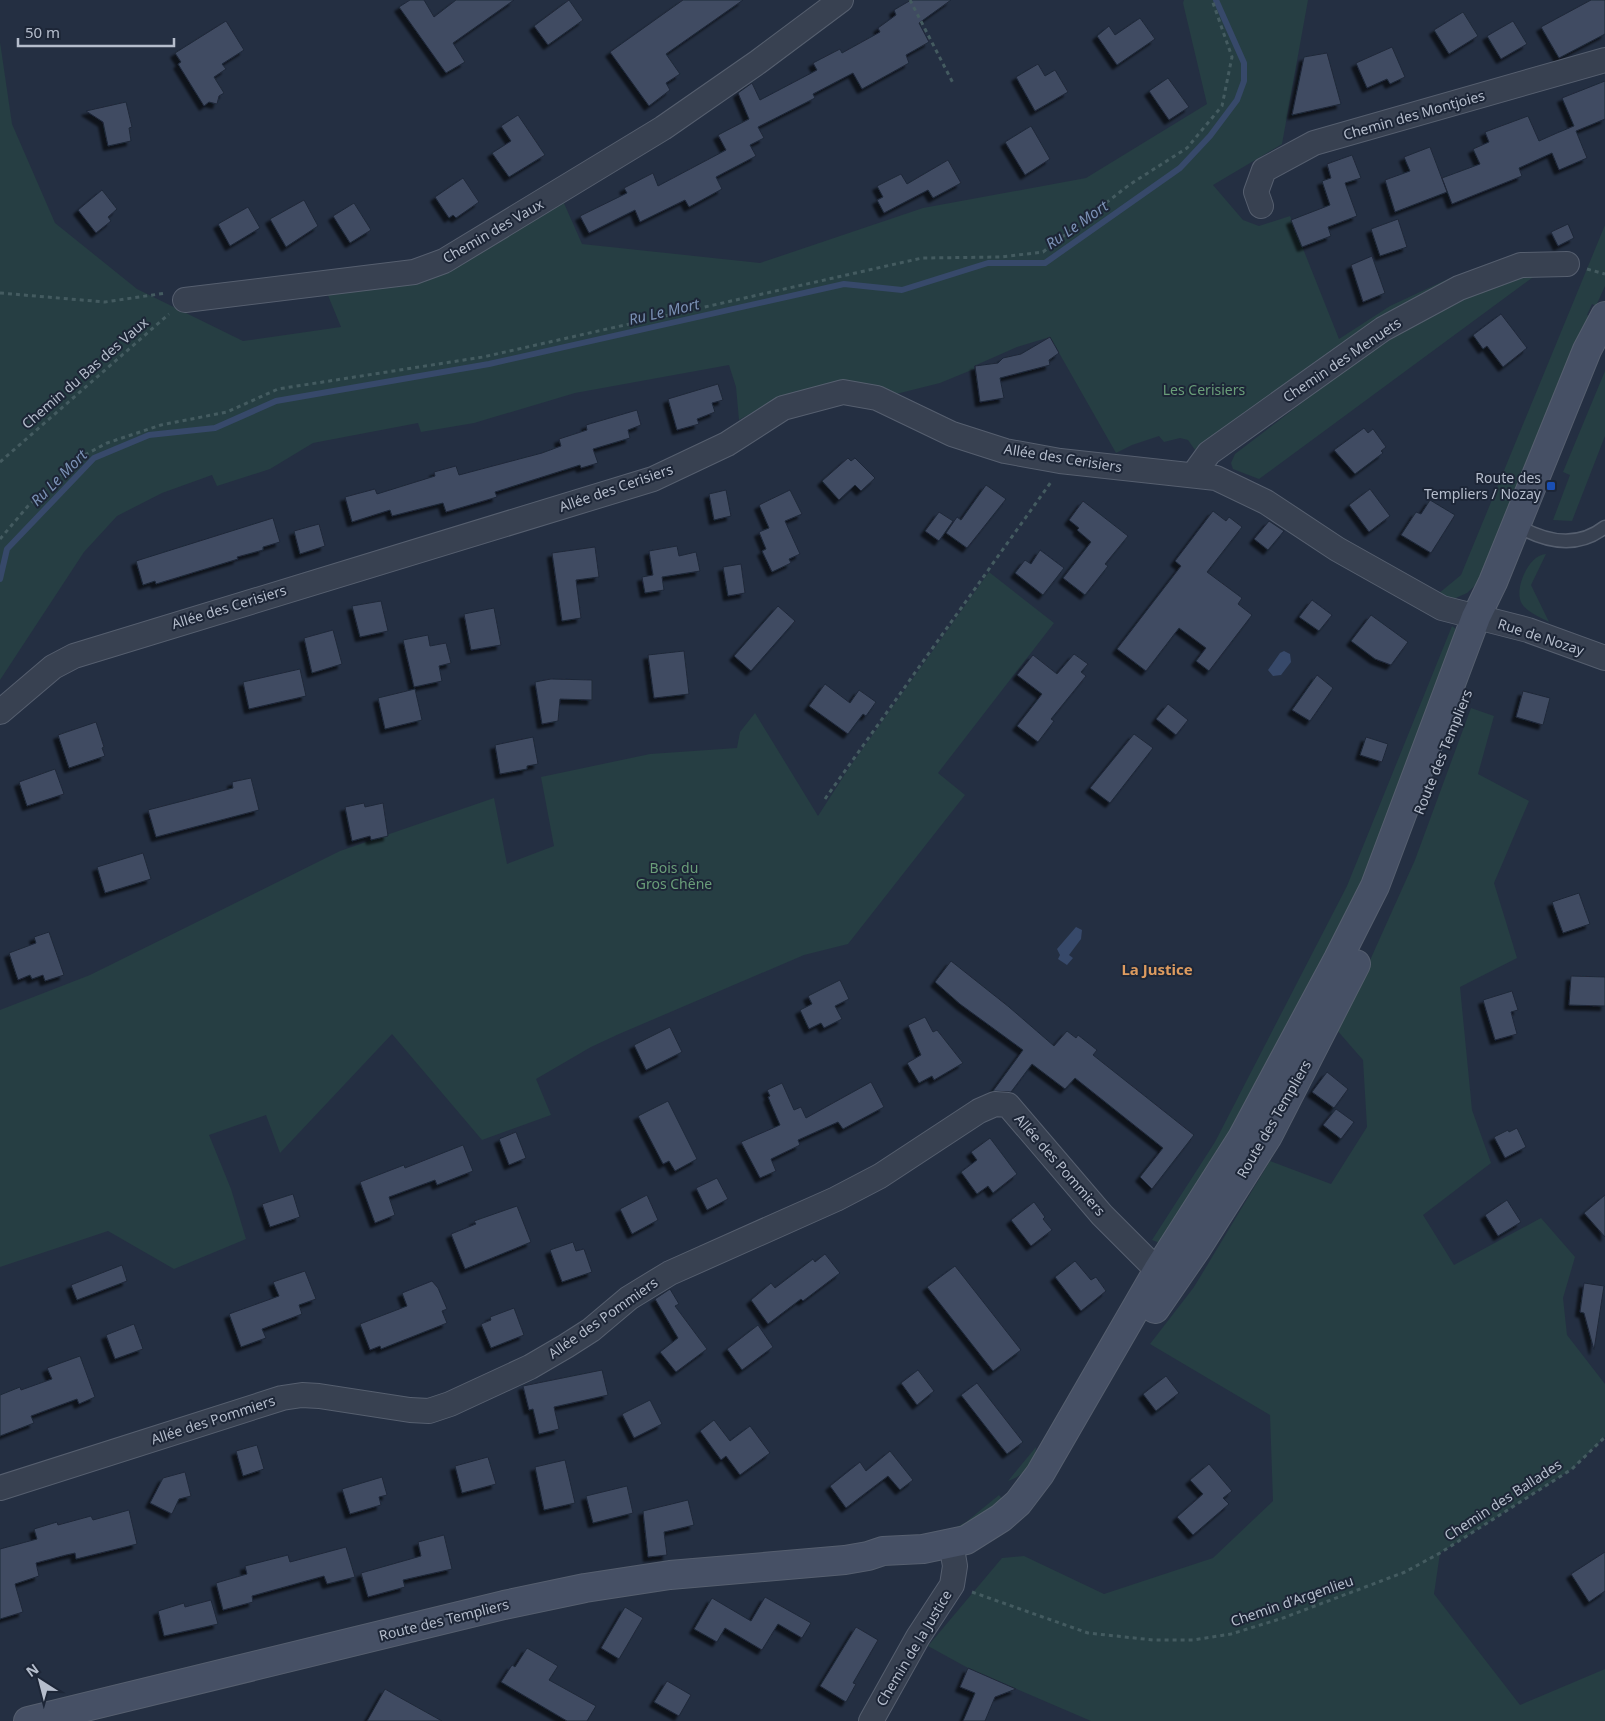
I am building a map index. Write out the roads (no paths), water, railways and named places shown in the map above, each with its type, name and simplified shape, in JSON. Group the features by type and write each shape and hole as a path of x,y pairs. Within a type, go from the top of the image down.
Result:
{"main road":[{"name":"Route des Templiers","path":"1524,529 1588,350 1605,316"},
{"name":"Route des Templiers","path":"28,1721 494,1607 585,1588 670,1575 868,1556 883,1563 952,1563 979,1552 994,1542 1026,1512 1072,1443 1123,1356 1242,1138 1375,886 1524,529 1605,358"}],"street":[{"name":"Chemin des Vaux","path":"185,300 414,272 444,261 663,128 758,62 841,0"},
{"name":"Chemin des Montjoies","path":"1261,206 1256,192 1264,170 1314,143 1507,90 1605,60"},
{"name":"Chemin des Menuets","path":"1193,475 1209,453 1383,329 1459,288 1521,265 1567,264"},
{"name":"Allée des Cerisiers","path":"0,712 53,667 74,656 653,479 727,444 783,408 843,392 878,398 952,434 1005,451 1060,460 1216,478 1266,502 1336,548 1442,608 1486,620"},
{"name":"Rue de Nozay","path":"1486,620 1528,630 1596,655"},
{"name":"Allée des Pommiers","path":"0,1488 282,1398 302,1395 318,1396 410,1410 429,1411 450,1404 530,1367 566,1346 591,1330 649,1284 880,1176 979,1110 994,1104 1008,1105 1102,1215 1166,1275"},
{"name":"Chemin de la Justice","path":"871,1721 918,1637 952,1563"}],"lane":[{"path":"1524,529 1553,540 1578,541 1605,527"}],"water":[{"path":"1284,651 1290,654 1291,662 1281,675 1273,676 1268,670 1280,653"},
{"path":"1076,927 1082,930 1081,939 1069,955 1073,958 1067,965 1058,959 1060,955 1057,949"}],"waterway":[{"name":"Ru Le Mort","path":"0,579 7,549 94,458 149,435 215,428 276,401 489,364 844,284 902,290 988,263 1045,263 1180,168 1210,136 1237,100 1244,81 1244,63 1216,0"}],"place":[{"name":"Route des Templiers / Nozay","path":"1551,486"}],"district":[{"name":"La Justice","path":"1157,970"}],"park label":[{"name":"Les Cerisiers","path":"1204,390"},
{"name":"Bois du Gros Chêne","path":"674,876"}]}
